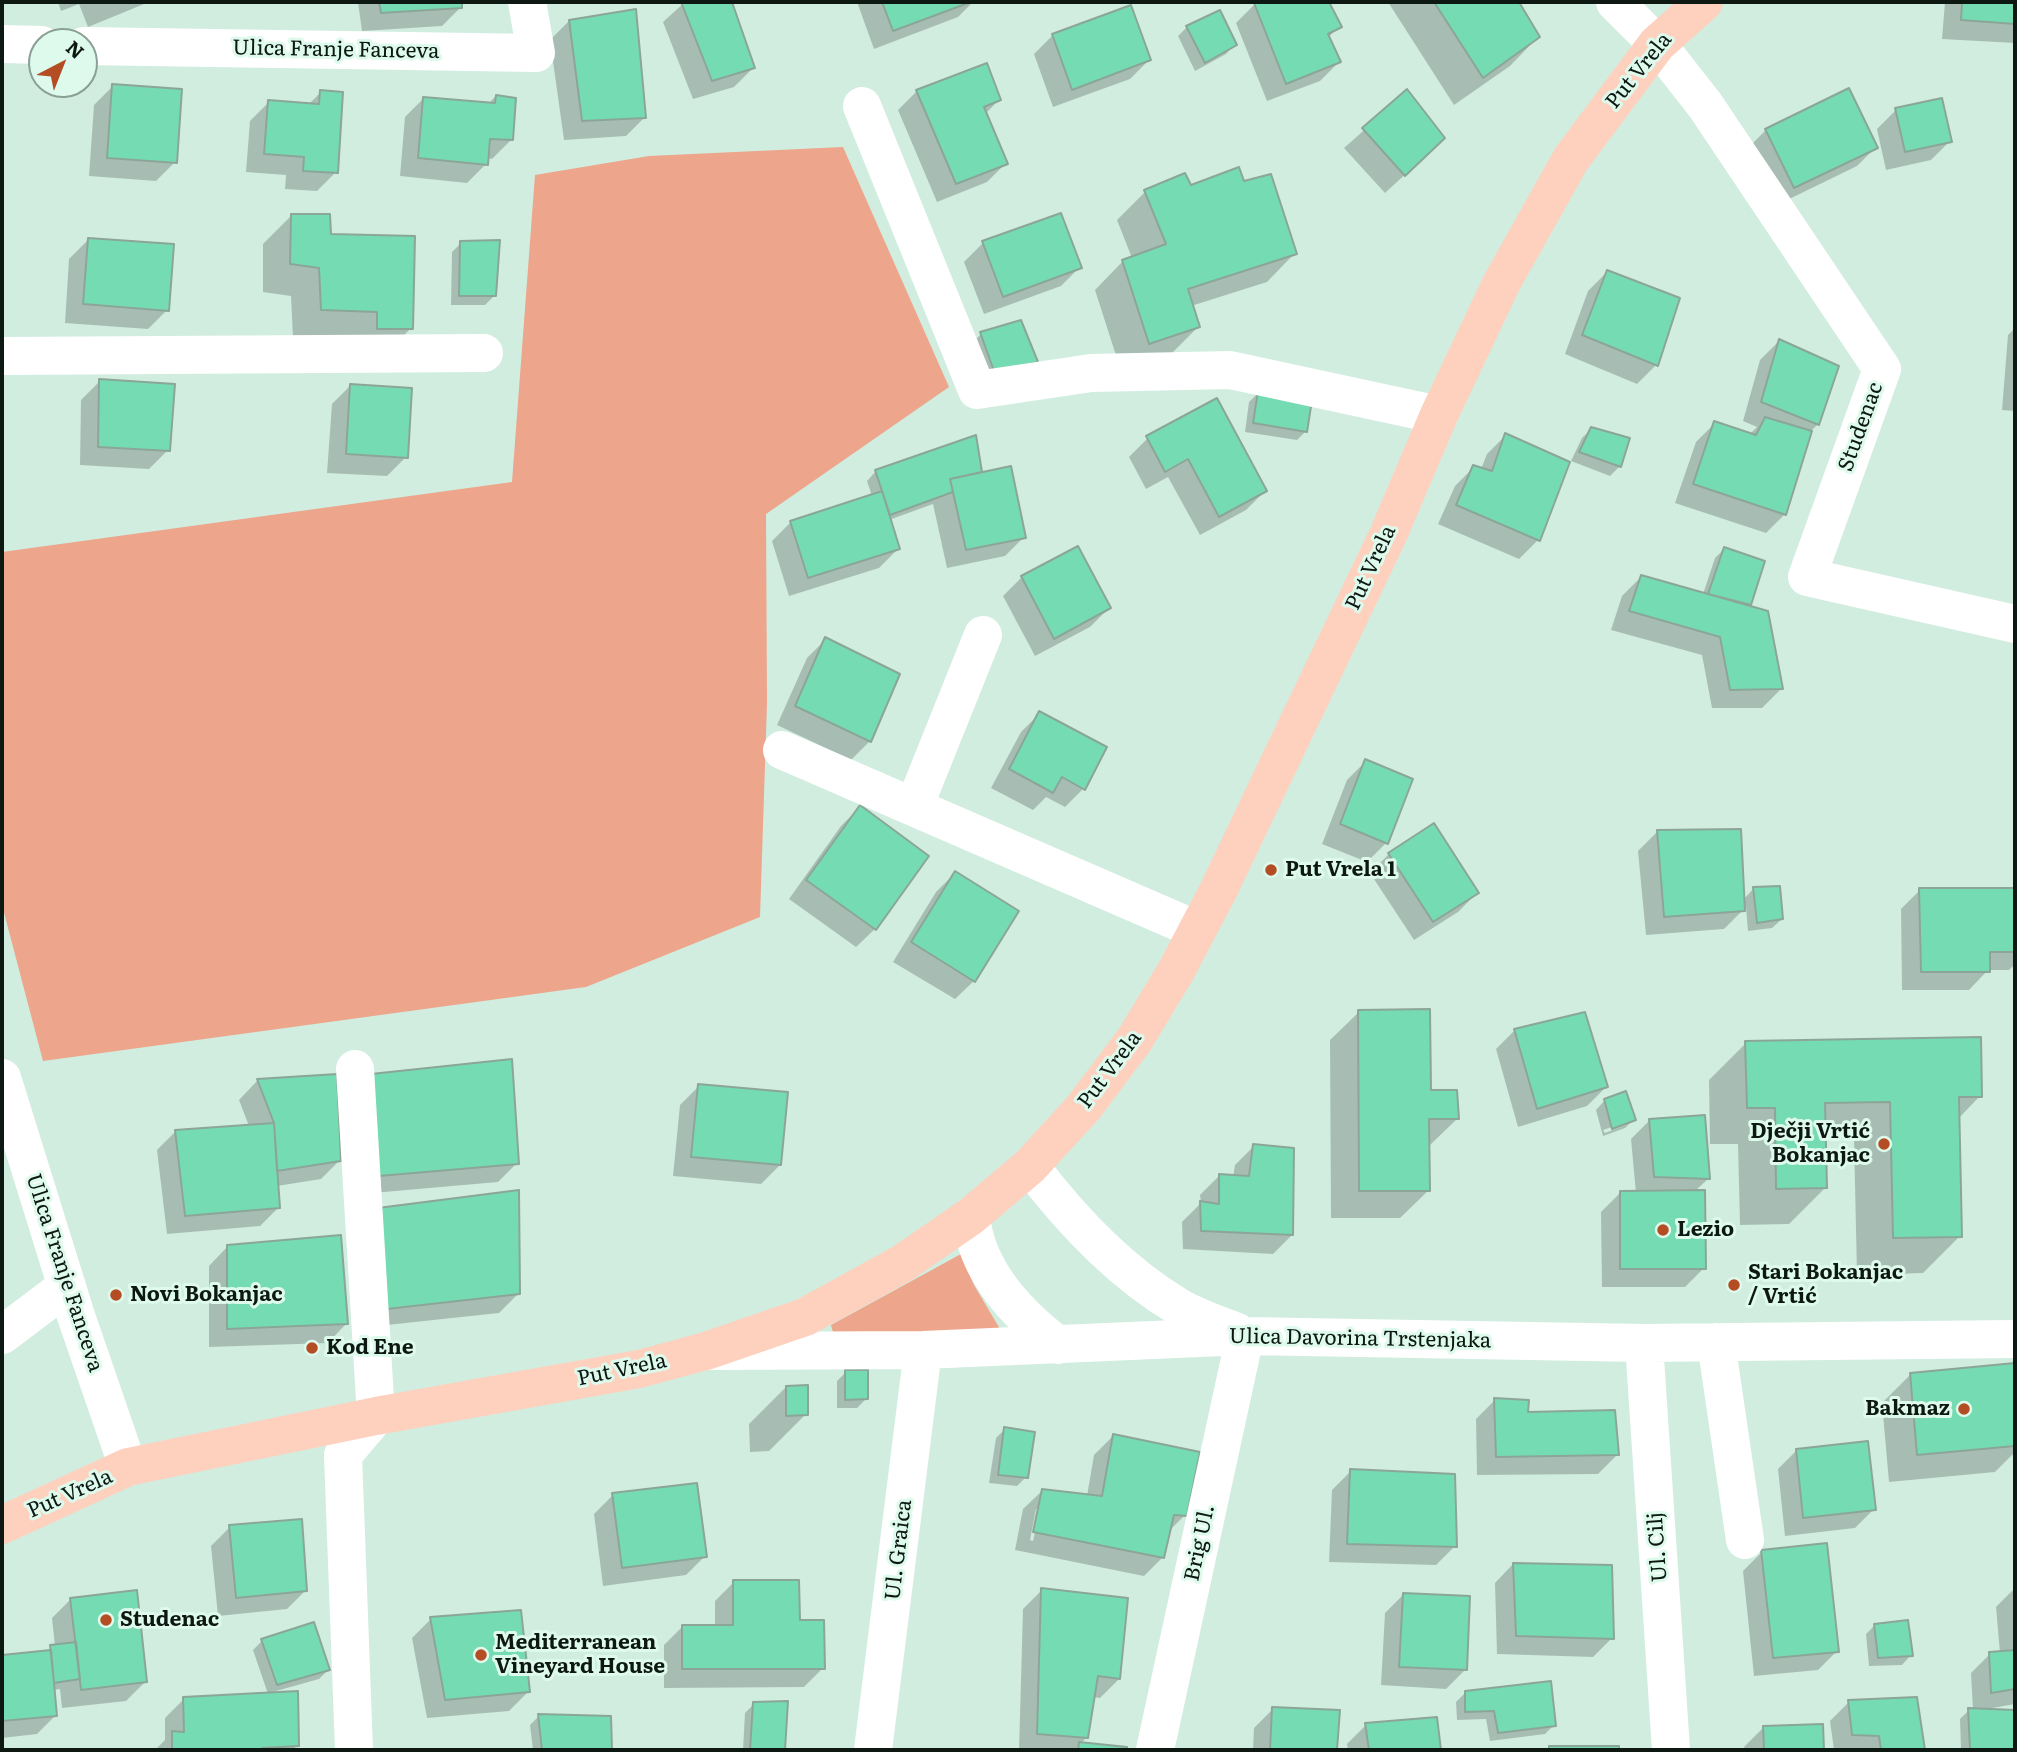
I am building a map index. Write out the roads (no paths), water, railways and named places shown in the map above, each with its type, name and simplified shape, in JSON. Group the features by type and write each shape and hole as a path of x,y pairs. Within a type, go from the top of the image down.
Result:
{"main road":[{"name":"Put Vrela","path":"2,1525 128,1467 376,1416 639,1369 706,1351 805,1317 903,1263 971,1216 1030,1166 1084,1107 1135,1039 1176,971 1388,535 1439,415 1502,282 1571,159 1657,44 1704,2"}],"street":[{"name":"Ulica Franje Fanceva","path":"98,46 536,53 527,2"},
{"path":"1615,2 1657,44"},
{"path":"2,44 28,45"},
{"name":"Studenac","path":"1657,44 1705,104 1882,369 1807,577 2015,624"},
{"path":"862,106 977,390 1091,373 1230,370 1439,415"},
{"path":"2,356 484,353"},
{"path":"914,807 983,635"},
{"path":"782,750 1197,930"},
{"path":"354,1750 343,1455 376,1416 355,1069"},
{"name":"Ulica Franje Fanceva","path":"2,1078 67,1286 128,1467"},
{"path":"1030,1166 1056,1201 1131,1274 1179,1307 1245,1336"},
{"path":"971,1216 972,1237 985,1267 1018,1310 1058,1345"},
{"path":"2,1335 67,1286"},
{"name":"Ulica Davorina Trstenjaka","path":"706,1351 923,1350 1245,1336 1644,1343 2015,1339"},
{"name":"Brig Ul.","path":"1155,1750 1245,1336"},
{"path":"1716,1342 1745,1540"},
{"name":"Ul. Cilj","path":"1644,1343 1671,1750"},
{"name":"Ul. Graica","path":"873,1750 923,1350"}],"place":[{"name":"Put Vrela 1","path":"1271,870"},
{"name":"Dječji Vrtić Bokanjac","path":"1884,1144"},
{"name":"Lezio","path":"1663,1230"},
{"name":"Stari Bokanjac / Vrtić","path":"1734,1285"},
{"name":"Novi Bokanjac","path":"116,1295"},
{"name":"Kod Ene","path":"312,1348"},
{"name":"Bakmaz","path":"1964,1409"},
{"name":"Studenac","path":"106,1620"},
{"name":"Mediterranean Vineyard House","path":"481,1655"}]}
